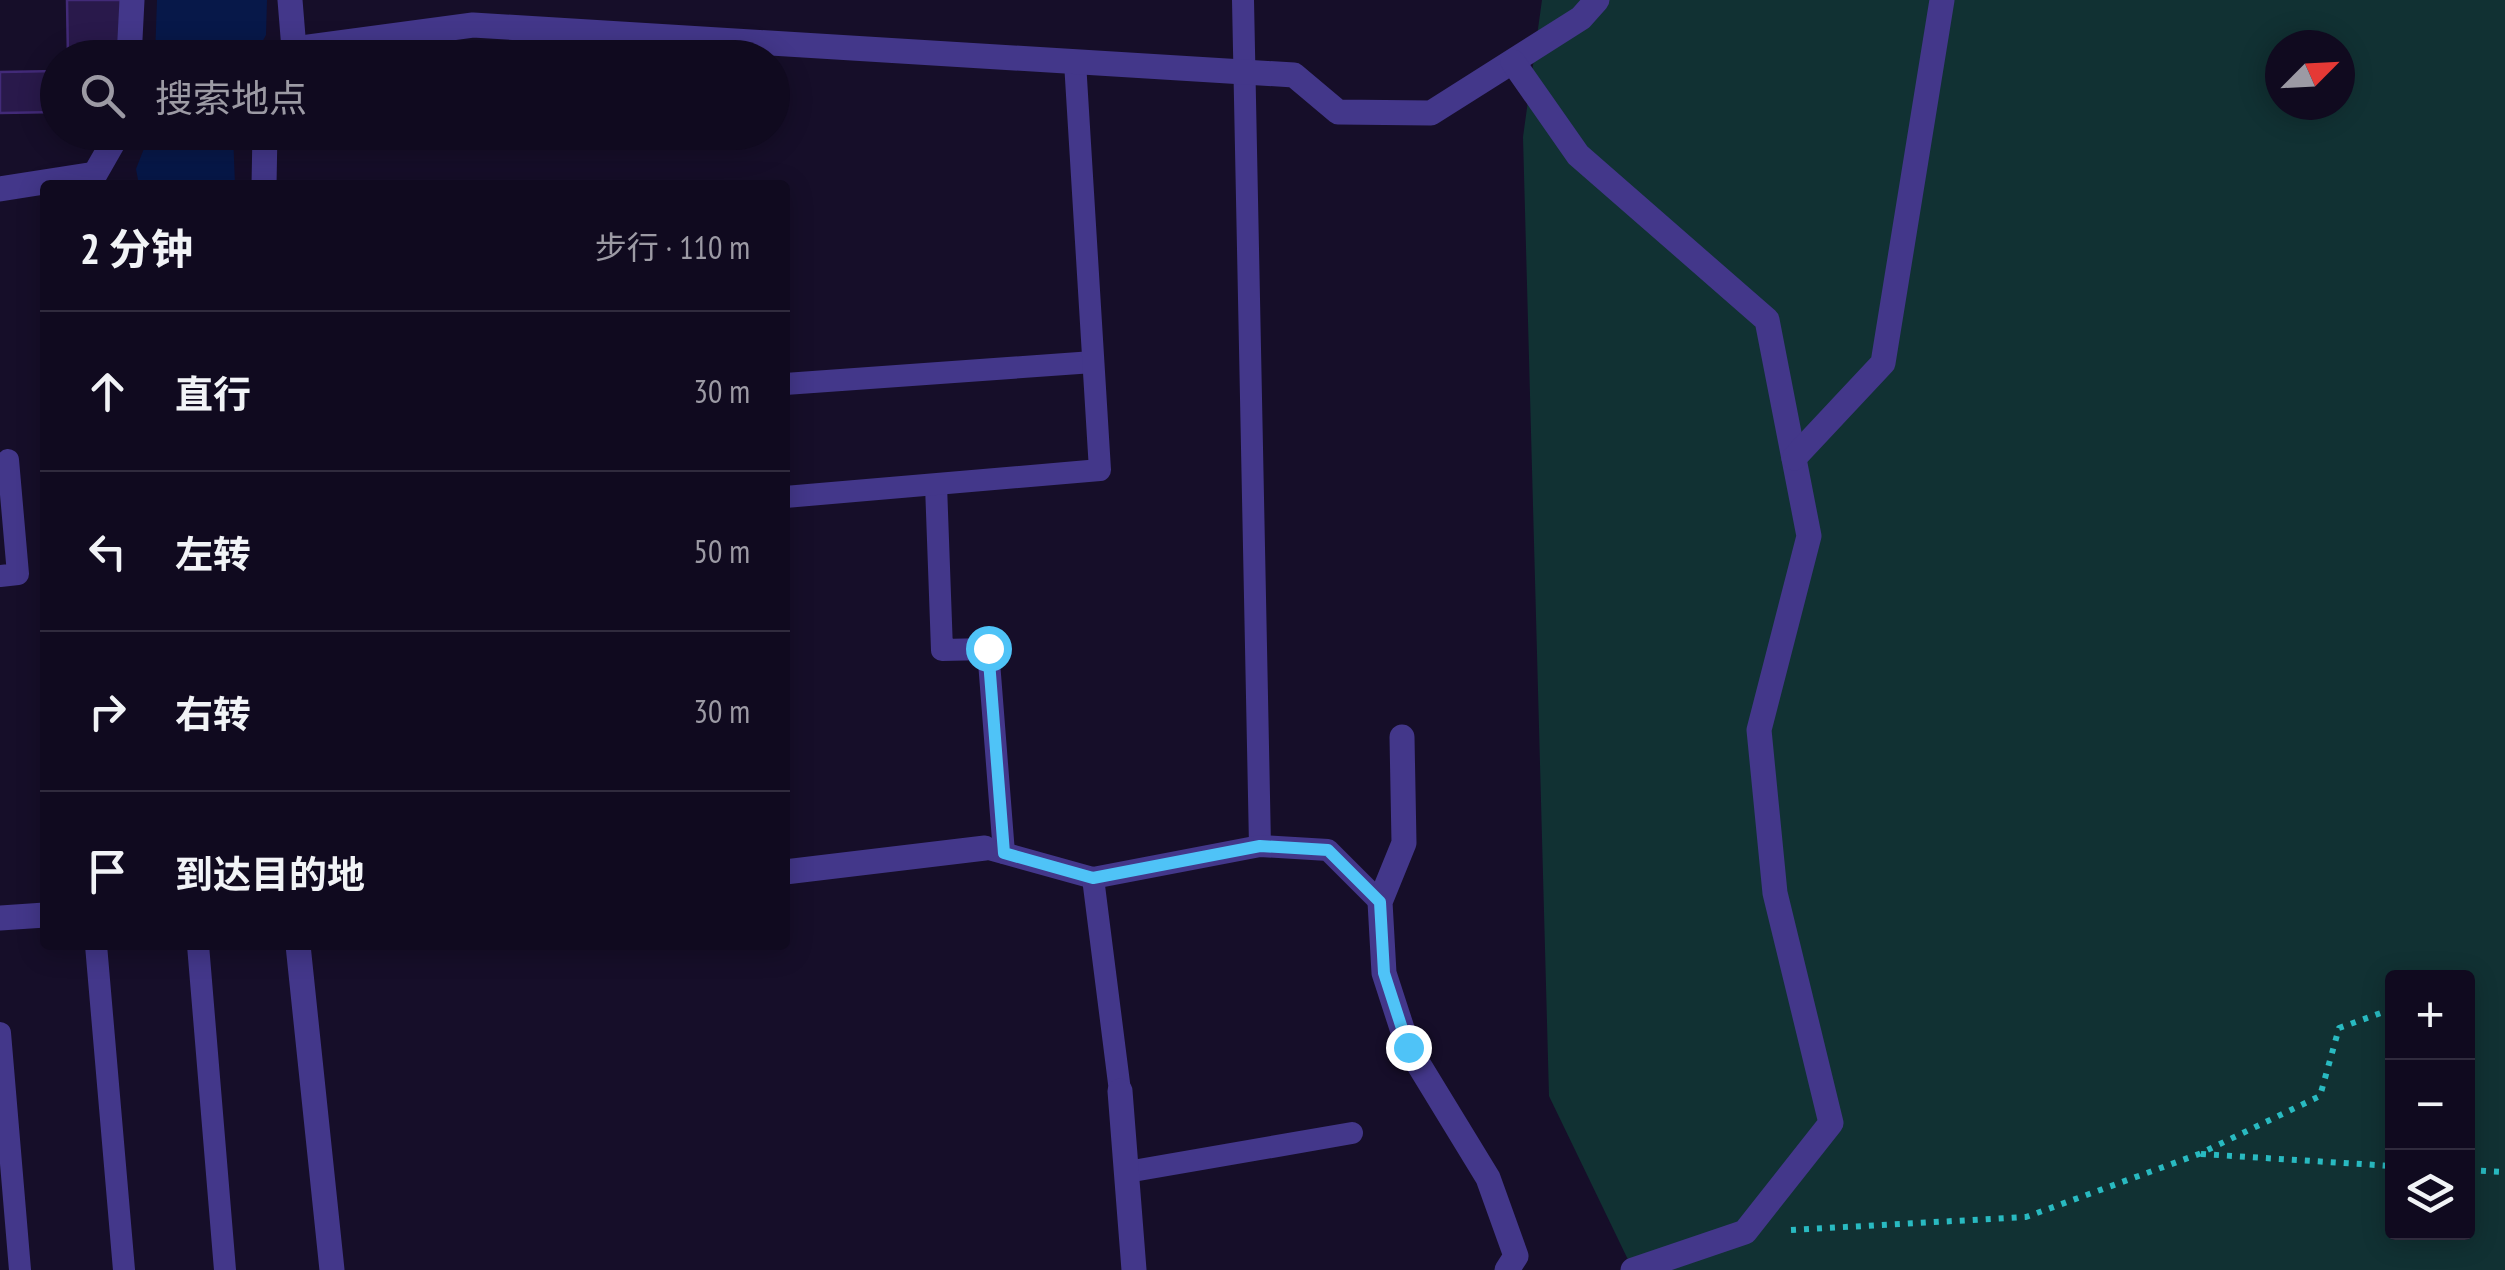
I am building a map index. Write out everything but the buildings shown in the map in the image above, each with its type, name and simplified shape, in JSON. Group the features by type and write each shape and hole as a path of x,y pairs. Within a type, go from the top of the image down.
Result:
{"street":[{"path":"130,40 132,0"},
{"path":"290,0 291,40"},
{"path":"790,44 1294,75 1338,112 1432,113 1582,18 1597,0"},
{"path":"1794,458 1883,362 1942,0"},
{"path":"376,40 474,25 718,40"},
{"path":"1512,62 1578,155 1766,320 1809,536 1759,730 1776,893 1831,1123 1745,1232 1633,1270"},
{"path":"57,180 95,174 108,150"},
{"path":"264,180 265,150"},
{"path":"0,189 40,183"},
{"path":"1402,737 1404,843 1380,902 1384,973 1408,1047 1488,1178 1516,1256 1506,1270"},
{"path":"790,871 994,851"},
{"path":"0,918 40,915"},
{"path":"299,950 332,1270"},
{"path":"1120,1091 1134,1270"}],"lane":[{"path":"1243,0 1260,846"},
{"path":"790,497 1100,470 1075,62"},
{"path":"790,384 1093,362"},
{"path":"0,576 18,574 8,460"},
{"path":"936,485 942,650 988,648 994,851 1093,878 1260,846 1328,850 1380,902"},
{"path":"1093,878 1120,1091"},
{"path":"96,950 124,1270"},
{"path":"198,950 225,1270"},
{"path":"0,1033 20,1270"},
{"path":"1126,1172 1352,1133"}],"path":[{"path":"1745,1232 2026,1217 2200,1154 2320,1096 2340,1028 2385,1012"},
{"path":"2200,1154 2385,1166"},
{"path":"2475,1170 2505,1172"}],"green space":[{"path":"1542,0 2505,0 2505,1270 1633,1270 1549,1096 1523,137"}],"water":[{"path":"157,0 267,0 263,40 156,40"},
{"path":"143,150 234,150 235,180 138,180 136,169"}],"route":[{"path":"988,648 1004,853 1093,878 1260,846 1328,850 1380,902 1384,973 1408,1047"}]}
